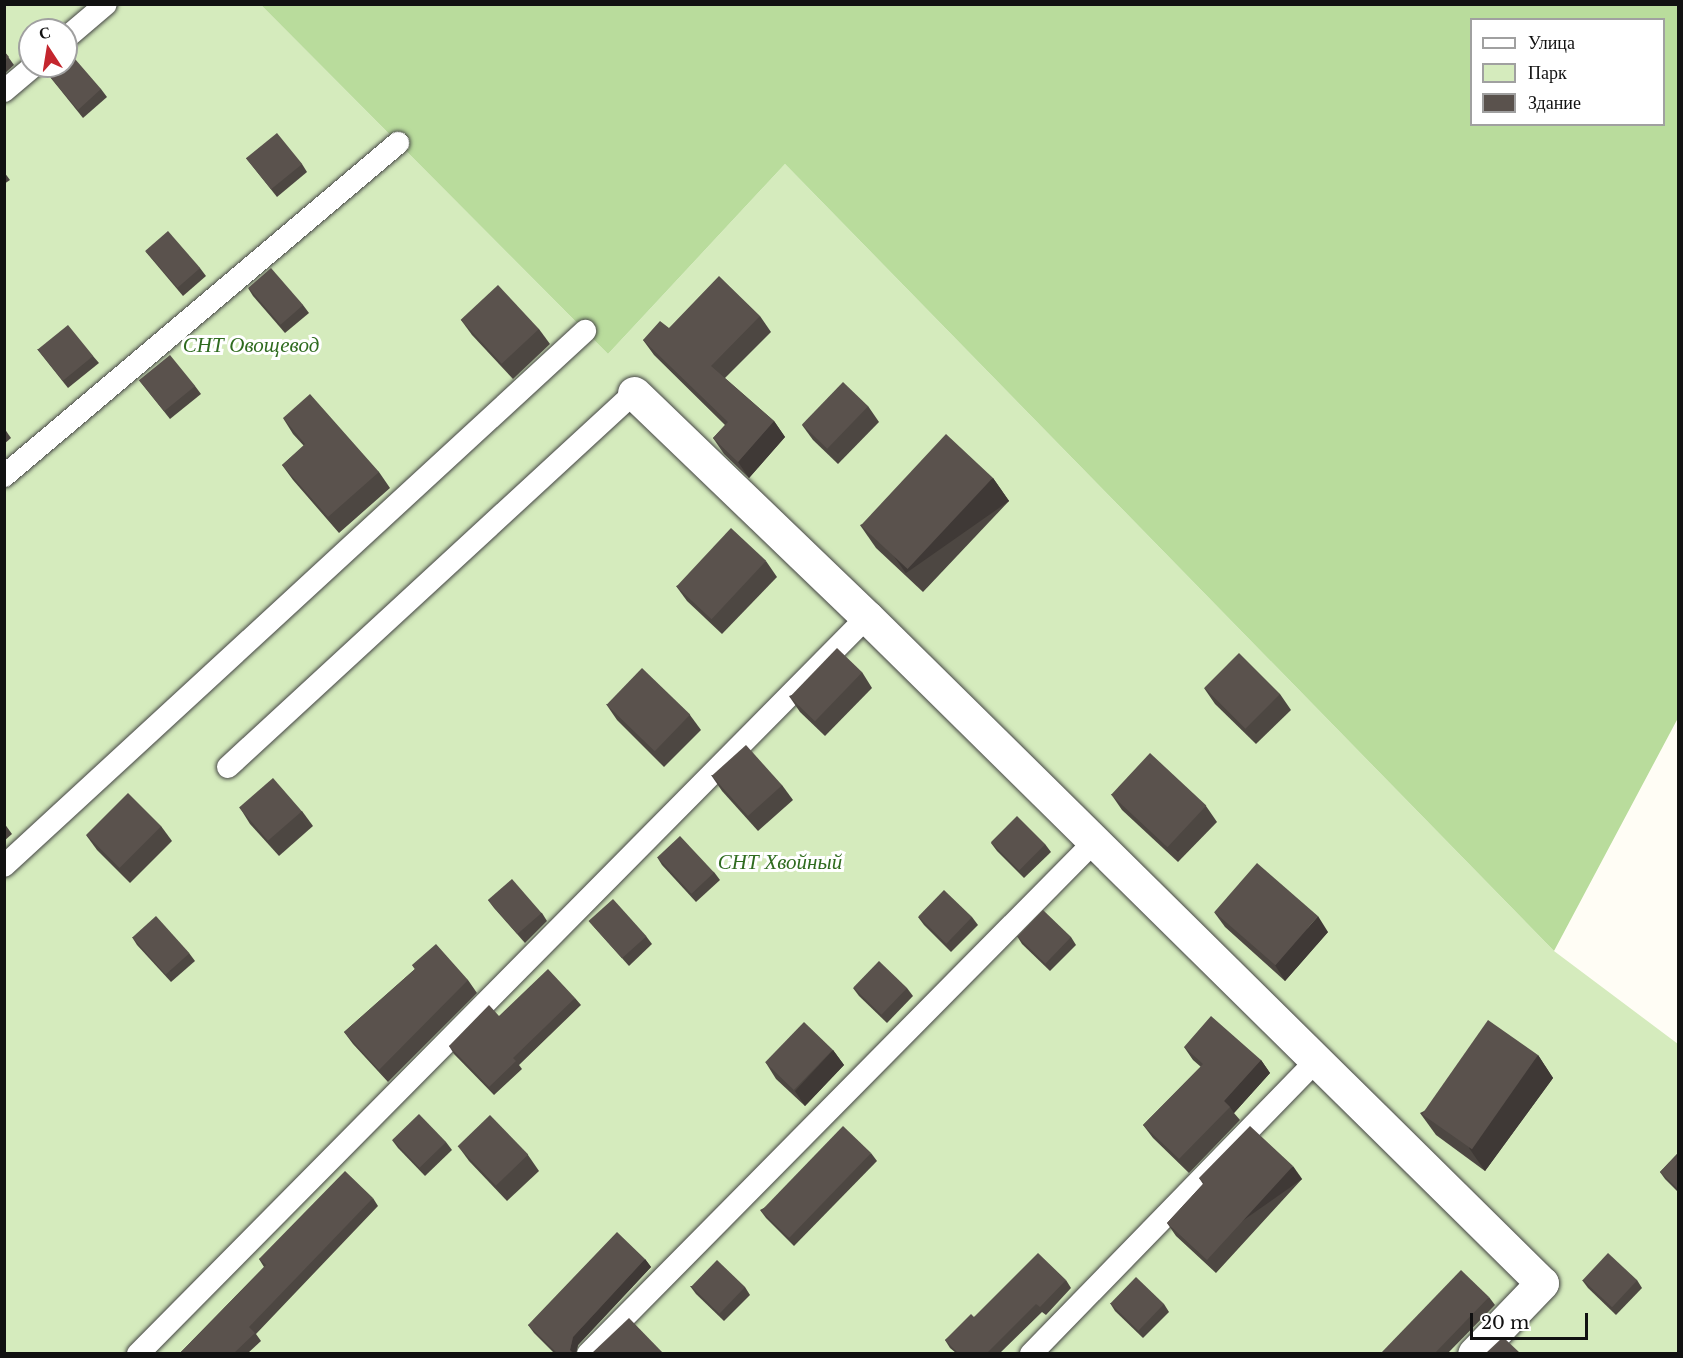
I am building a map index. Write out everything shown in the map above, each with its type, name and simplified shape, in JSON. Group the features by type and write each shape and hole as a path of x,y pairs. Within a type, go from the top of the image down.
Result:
{"street":[{"path":"634,393 867,617 1094,842 1318,1059 1542,1283 1474,1353"}],"lane":[{"path":"78,28 106,4"},
{"path":"4,91 20,78"},
{"path":"4,477 398,143"},
{"path":"4,866 585,331"},
{"path":"228,767 634,393"},
{"path":"138,1353 867,617"},
{"path":"588,1353 1094,842"},
{"path":"1031,1353 1318,1059"}],"green space":[{"name":"СНТ Хвойный","path":"5,5 261,5 608,354 785,164 1554,951 1678,1044 1678,1353 5,1354"},
{"path":"261,5 1678,5 1678,718 1554,951 785,164 608,354"}],"building":[{"path":"4,51 9,57 4,61"},
{"path":"78,62 101,89 78,110 51,78 78,78"},
{"path":"277,133 302,164 271,189 246,158"},
{"path":"168,231 200,268 178,288 145,251"},
{"path":"271,268 303,305 281,325 248,288"},
{"path":"719,276 760,316 711,366 774,421 738,462 713,438 728,422 643,340 660,321 669,328"},
{"path":"498,285 539,329 502,364 461,320"},
{"path":"68,325 93,356 63,381 38,350"},
{"path":"170,355 195,386 164,411 139,380"},
{"path":"843,382 868,406 827,449 802,424"},
{"path":"310,394 379,472 328,517 282,465 305,444 283,418"},
{"path":"946,434 993,478 908,569 861,525"},
{"path":"731,528 766,561 712,619 676,587"},
{"path":"837,648 862,672 815,721 790,697"},
{"path":"1239,653 1280,694 1245,729 1204,688"},
{"path":"642,668 690,715 655,751 607,705"},
{"path":"746,745 782,785 748,816 712,776"},
{"path":"1150,753 1206,806 1167,847 1111,795"},
{"path":"273,778 302,811 268,841 239,808"},
{"path":"128,793 161,826 120,868 86,835"},
{"path":"1017,816 1045,844 1019,870 991,842"},
{"path":"680,836 714,873 691,894 657,857"},
{"path":"1257,863 1318,916 1275,965 1214,912"},
{"path":"512,879 542,913 517,934 488,900"},
{"path":"944,890 972,917 946,944 918,917"},
{"path":"613,899 646,936 622,958 588,921"},
{"path":"1043,910 1071,937 1045,964 1017,937"},
{"path":"156,916 189,953 166,975 132,937"},
{"path":"436,944 468,980 379,1070 344,1032 415,969 412,965"},
{"path":"879,961 907,988 881,1015 853,988"},
{"path":"548,969 575,998 513,1058 516,1061 489,1087 449,1046 489,1005 499,1016"},
{"path":"1211,1016 1261,1060 1224,1101 1230,1107 1179,1159 1143,1125 1203,1064 1184,1047"},
{"path":"1488,1020 1538,1055 1472,1149 1422,1114"},
{"path":"804,1022 833,1050 794,1090 765,1062"},
{"path":"419,1114 446,1142 419,1168 392,1140"},
{"path":"490,1115 528,1155 496,1186 458,1146"},
{"path":"843,1126 871,1153 789,1238 761,1211"},
{"path":"1250,1126 1293,1166 1207,1260 1167,1223 1204,1183 1199,1178"},
{"path":"1678,1153 1678,1189 1660,1172"},
{"path":"345,1171 373,1198 249,1327 255,1333 234,1353 180,1353 266,1265 259,1259"},
{"path":"617,1232 645,1259 573,1337 570,1350 573,1353 557,1353 528,1325"},
{"path":"1038,1253 1066,1280 1040,1307 1036,1304 987,1353 958,1353 945,1340 971,1314 974,1317"},
{"path":"1608,1253 1637,1280 1612,1307 1583,1280"},
{"path":"717,1260 745,1287 719,1314 691,1287"},
{"path":"1461,1270 1489,1297 1435,1353 1381,1353"},
{"path":"1136,1277 1164,1304 1138,1331 1110,1304"},
{"path":"629,1318 663,1353 592,1353"},
{"path":"1503,1337 1520,1353 1486,1353"}],"park label":[{"name":"СНТ Овощевод","path":"251,345"}]}
